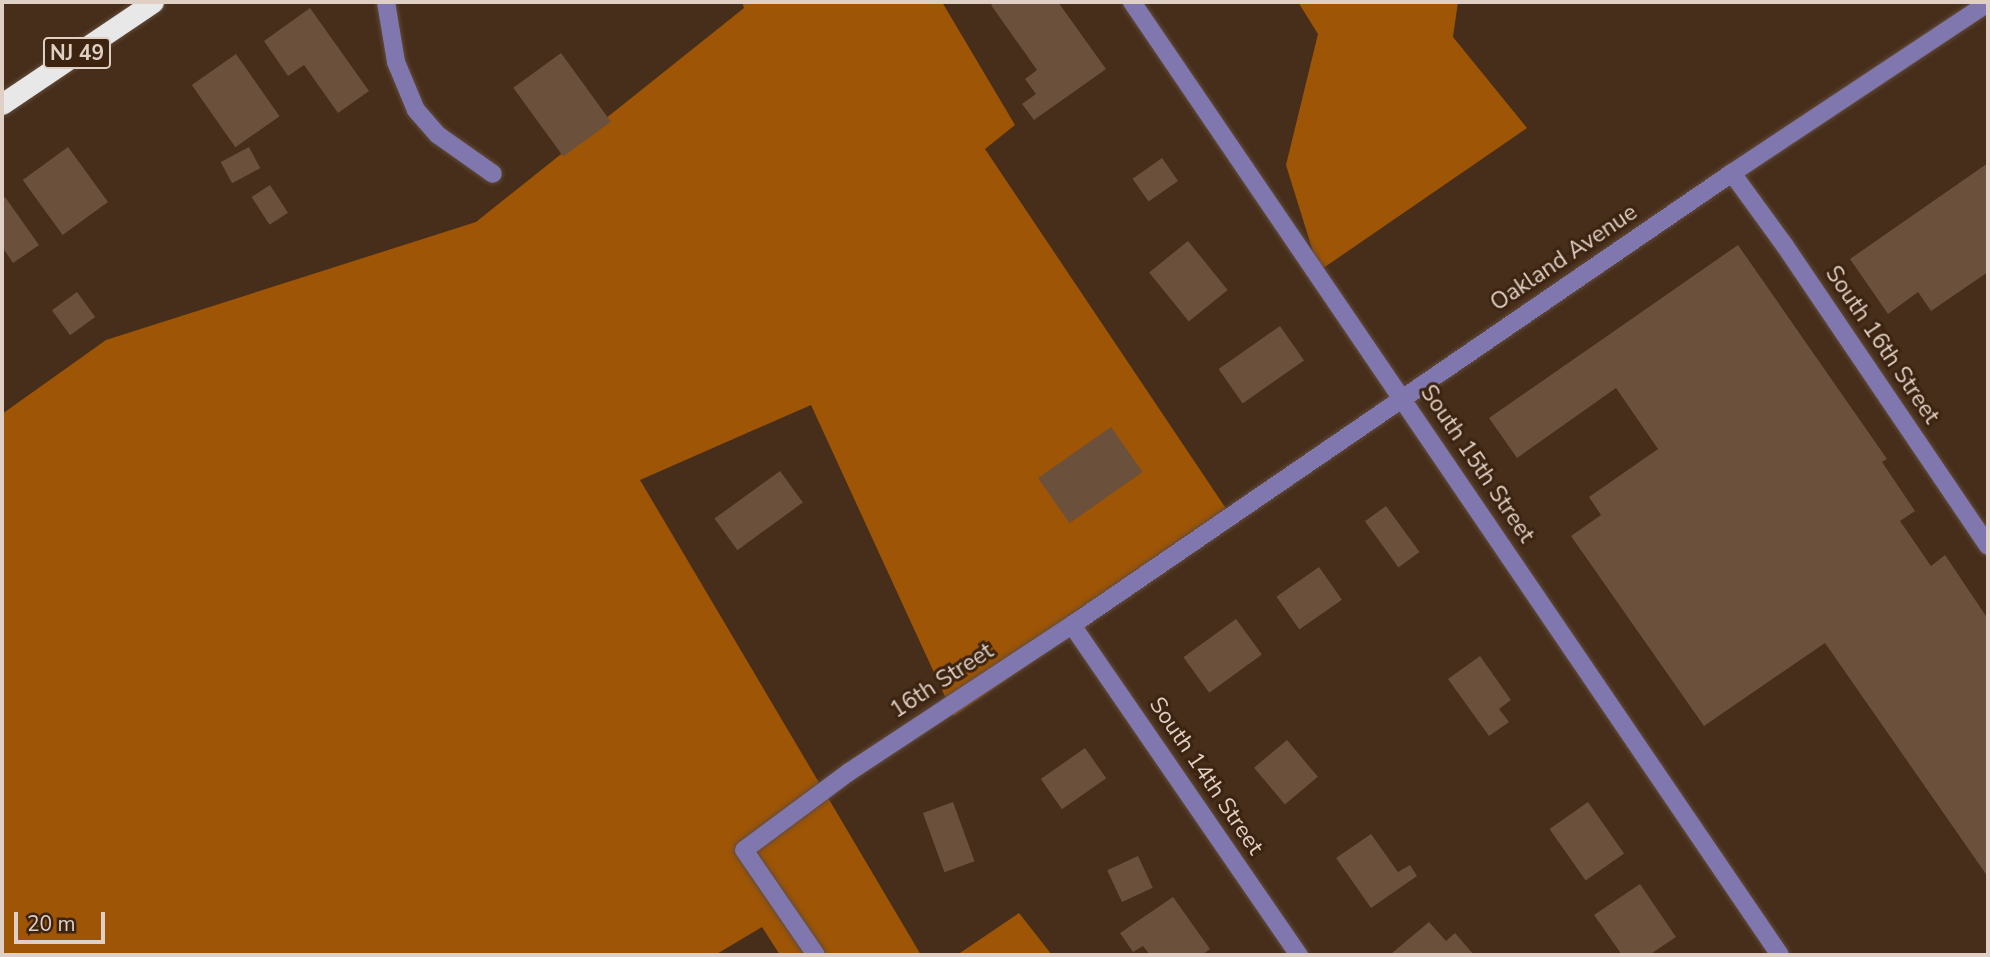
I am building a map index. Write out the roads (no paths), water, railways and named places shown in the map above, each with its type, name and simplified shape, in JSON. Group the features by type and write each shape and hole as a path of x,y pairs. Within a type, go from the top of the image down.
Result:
{"highway":[{"name":"NJ 49","path":"2,104 153,2"}],"street":[{"path":"387,2 396,62 416,110 438,135 493,174"},
{"name":"South 15th Street","path":"1132,2 1780,955"},
{"name":"Oakland Avenue","path":"1170,558 1732,173 1988,3"},
{"name":"South 16th Street","path":"1732,173 1785,246 1988,546"},
{"name":"16th Street","path":"816,955 744,849 849,772 1170,558"},
{"name":"South 14th Street","path":"1072,625 1299,955"}]}
